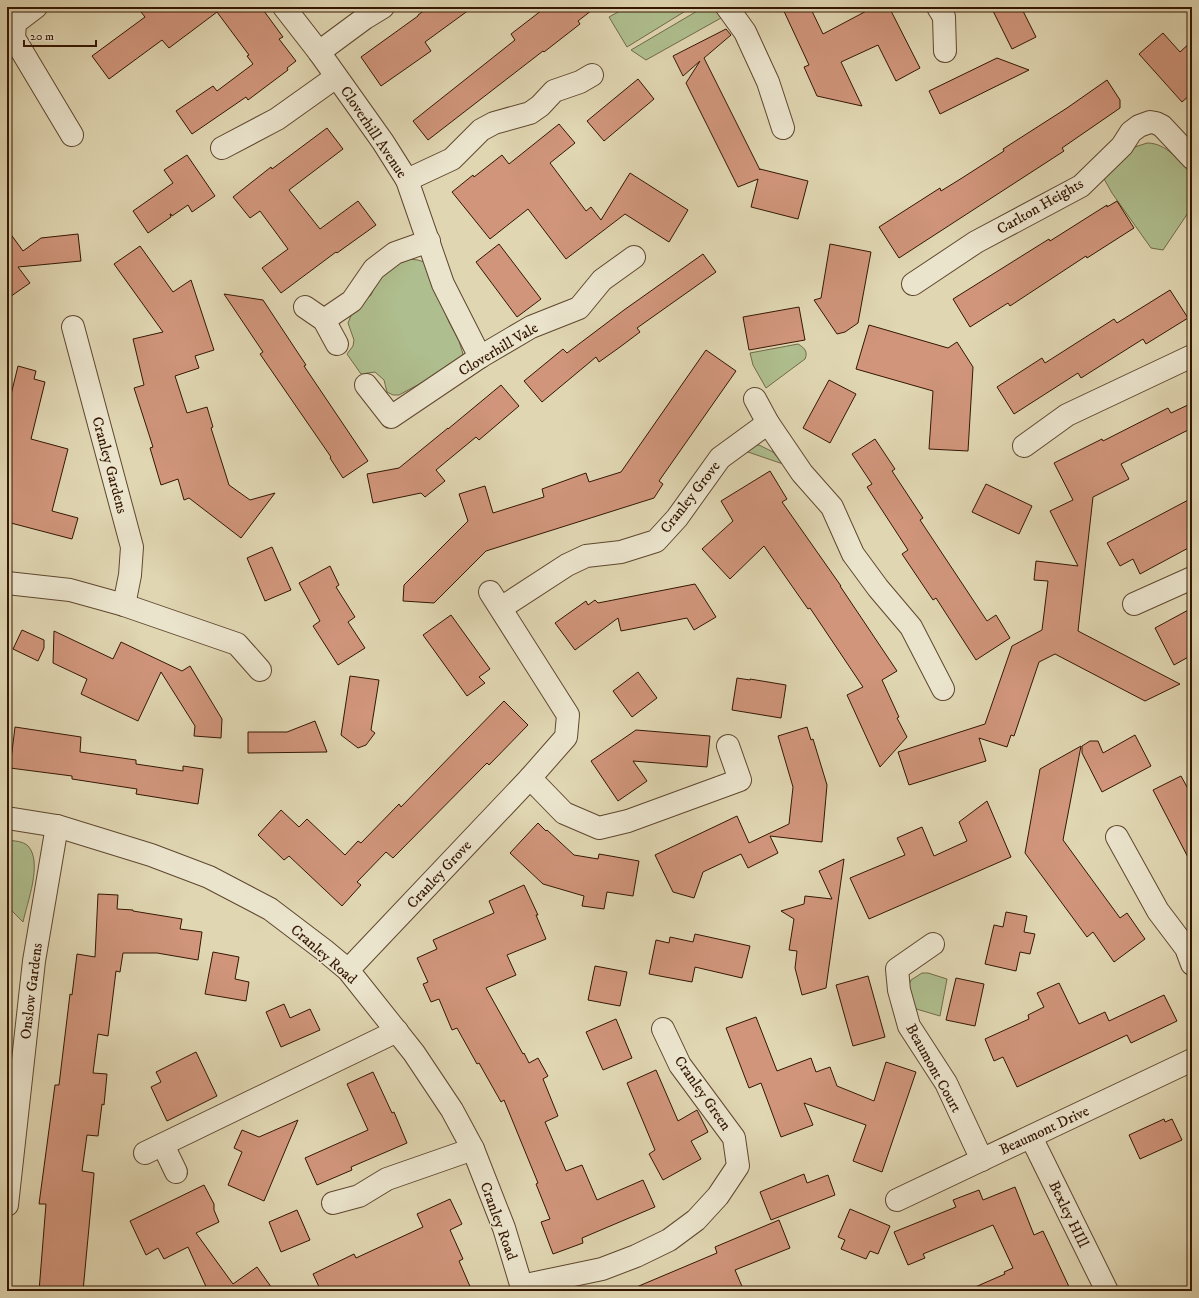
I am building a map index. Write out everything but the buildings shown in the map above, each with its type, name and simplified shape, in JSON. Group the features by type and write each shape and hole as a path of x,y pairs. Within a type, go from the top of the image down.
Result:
{"street":[{"path":"36,7 15,23 14,38 72,135"},
{"name":"Cloverhill Avenue","path":"284,7 319,52 383,142 407,180 443,284 480,357"},
{"path":"319,52 365,18 383,7"},
{"path":"726,7 745,32 768,82 783,128"},
{"path":"938,7 944,17 945,51"},
{"path":"407,180 452,159 481,130 494,123 530,113 540,106 554,90 580,82 592,75"},
{"path":"222,148 277,120 336,77"},
{"name":"Carlton Heights","path":"913,284 976,242 1081,186 1122,146 1131,132 1138,126 1150,122 1162,126 1192,158"},
{"path":"324,320 352,301 374,270 395,253 429,241"},
{"name":"Cloverhill Vale","path":"366,385 392,418 480,357 531,327 579,308 602,280 634,257"},
{"path":"305,307 324,320 337,344"},
{"name":"Cranley Gardens","path":"73,327 132,547 130,575 124,605"},
{"path":"1024,446 1067,415 1192,356"},
{"path":"756,400 768,423 802,473 832,507 853,554 878,588 911,627 942,689"},
{"name":"Cranley Grove","path":"348,970 530,778 566,737 568,715 495,600 586,556 621,552 656,541 677,518 720,458 768,423"},
{"path":"1134,604 1192,578"},
{"path":"7,583 70,590 124,605 237,644 260,670"},
{"path":"530,778 564,813 600,828 628,821 740,780 728,746"},
{"name":"Cranley Road","path":"7,818 57,826 151,855 209,877 270,909 348,970 414,1053 452,1110 473,1149 504,1228 522,1288"},
{"name":"Onslow Gardens","path":"7,1205 34,961 57,826"},
{"path":"1117,837 1158,911 1186,948 1192,964"},
{"name":"Beaumont Court","path":"933,944 897,969 898,990 909,1026 946,1083 982,1160"},
{"name":"Cranley Green","path":"522,1288 602,1269 636,1256 669,1240 696,1220 714,1201 738,1166 734,1138 680,1065 662,1029"},
{"path":"176,1172 154,1149 397,1031"},
{"name":"Beaumont Drive","path":"896,1200 1192,1060"},
{"name":"Bexley HIll","path":"1031,1137 1107,1291"},
{"path":"333,1203 359,1196 387,1179 473,1149"}],"green space":[{"path":"627,7 692,7 627,47 609,17"},
{"path":"704,7 713,7 721,18 646,60 631,50"},
{"path":"1147,143 1167,149 1192,175 1192,207 1163,250 1151,248 1112,193 1103,177 1135,147"},
{"path":"409,259 424,262 449,322 459,341 463,354 461,358 434,376 399,395 393,395 387,392 384,380 375,372 361,374 347,354 353,346 354,340 348,323 352,313 371,295 379,278 386,268"},
{"path":"798,344 805,350 805,359 766,388 753,365 750,353"},
{"path":"759,445 773,452 783,464 745,451"},
{"path":"7,840 26,844 32,853 34,862 33,883 23,922 7,906"},
{"path":"922,973 928,973 947,979 940,1016 913,1008 909,985 911,980"}]}
